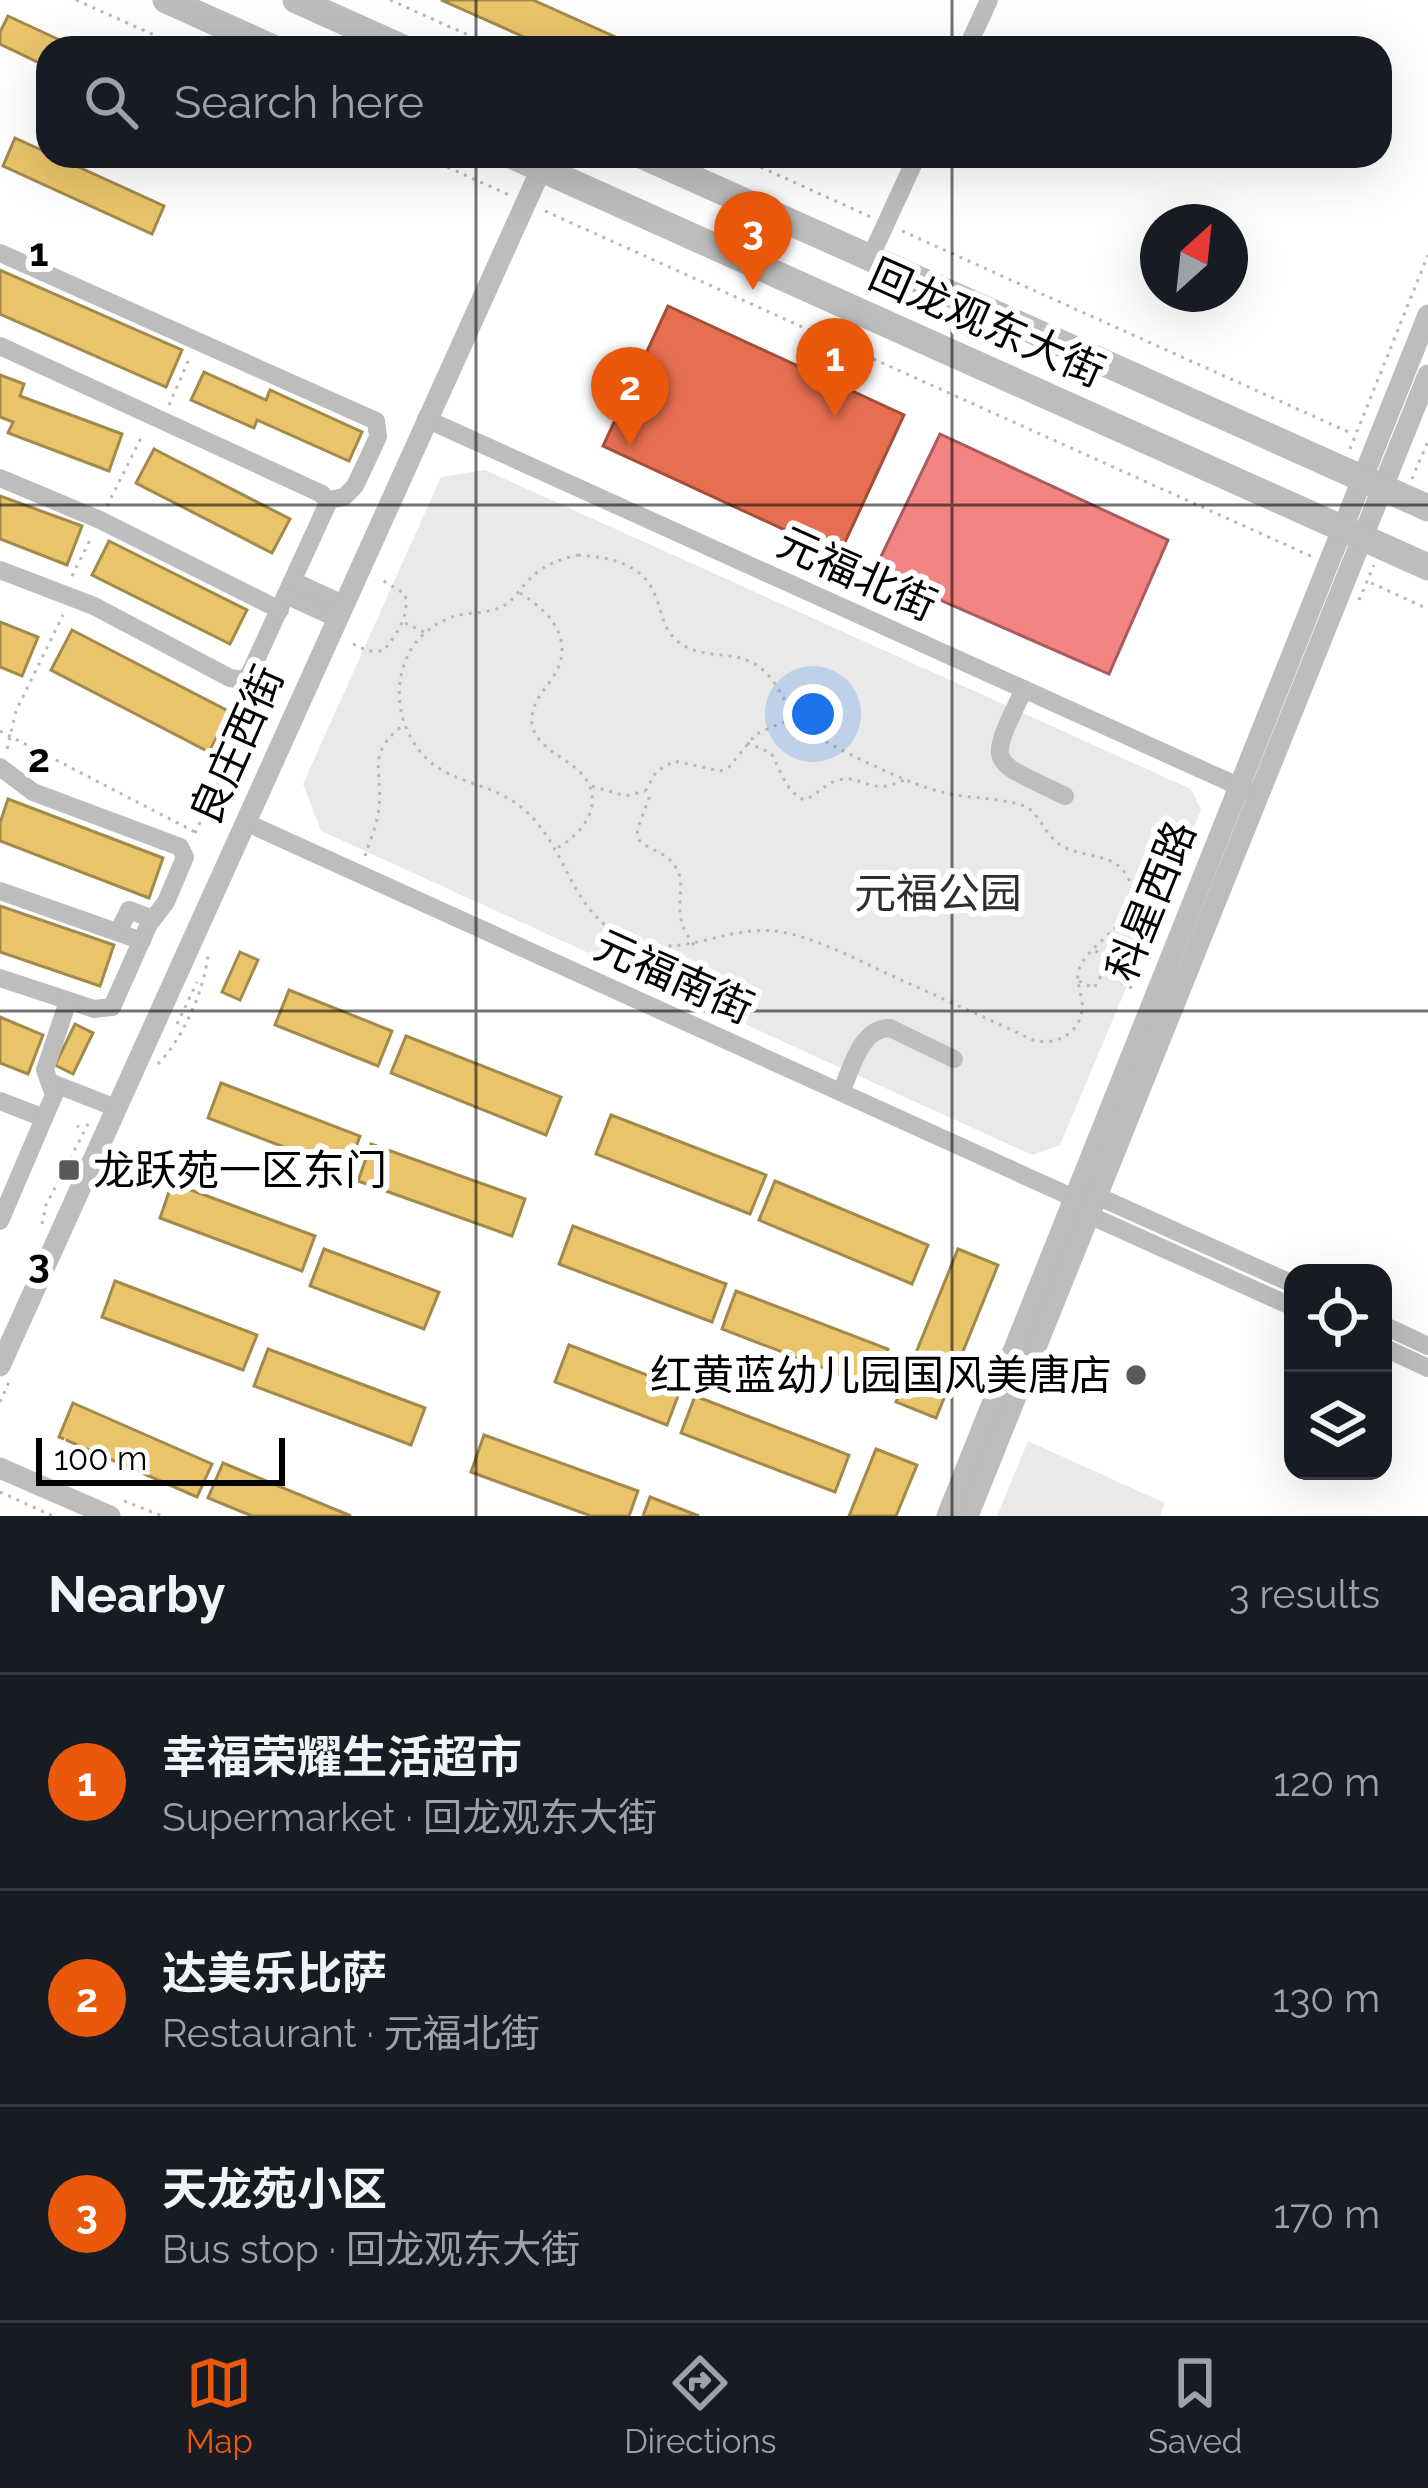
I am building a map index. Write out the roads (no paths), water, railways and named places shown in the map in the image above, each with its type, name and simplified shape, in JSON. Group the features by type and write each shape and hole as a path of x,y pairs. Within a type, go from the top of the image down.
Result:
{"main road":[{"path":"166,0 246,36"},
{"path":"296,0 376,36"},
{"name":"回龙观东大街","path":"557,168 1428,567"},
{"name":"回龙观东大街","path":"670,168 1428,508"}],"street":[{"path":"972,36 989,0"},
{"name":"良庄西街","path":"0,1366 541,168"},
{"path":"870,258 912,168"},
{"path":"0,253 378,424 379,437 355,486 344,497 328,500"},
{"name":"科星西路","path":"968,1516 1372,483 1428,315"},
{"path":"0,346 328,500"},
{"name":"科星西路","path":"1372,483 1428,375"},
{"name":"元福北街","path":"426,419 1249,791"},
{"path":"0,478 286,595 340,611"},
{"path":"0,570 68,595 230,679 246,679 328,500"},
{"path":"1024,689 999,744 999,757 1008,768 1065,796"},
{"path":"0,978 98,1010 112,1006 185,857 182,849 33,792 2,768"},
{"name":"元福南街","path":"245,822 1087,1203 1284,1302"},
{"path":"0,891 142,941"},
{"path":"118,932 130,909 153,919"},
{"path":"0,1220 44,1118 52,1088 45,1066 68,1000"},
{"path":"841,1092 866,1039 880,1028 890,1028 954,1059"},
{"path":"52,1088 114,1113"},
{"path":"0,1102 44,1118"},
{"name":"科星西路","path":"946,1516 1087,1203"},
{"name":"元福南街","path":"1087,1203 1284,1281"},
{"path":"1392,1329 1428,1346"},
{"path":"1392,1351 1428,1368"},
{"path":"0,1468 110,1516"}],"place":[{"name":"天龙苑小区","path":"753,290"},
{"name":"幸福荣耀生活超市","path":"835,417"},
{"name":"达美乐比萨","path":"630,446"},
{"name":"龙跃苑一区东门","path":"69,1170"},
{"name":"红黄蓝幼儿园国风美唐店","path":"1136,1375"}],"park label":[{"name":"元福公园","path":"938,893"}]}
